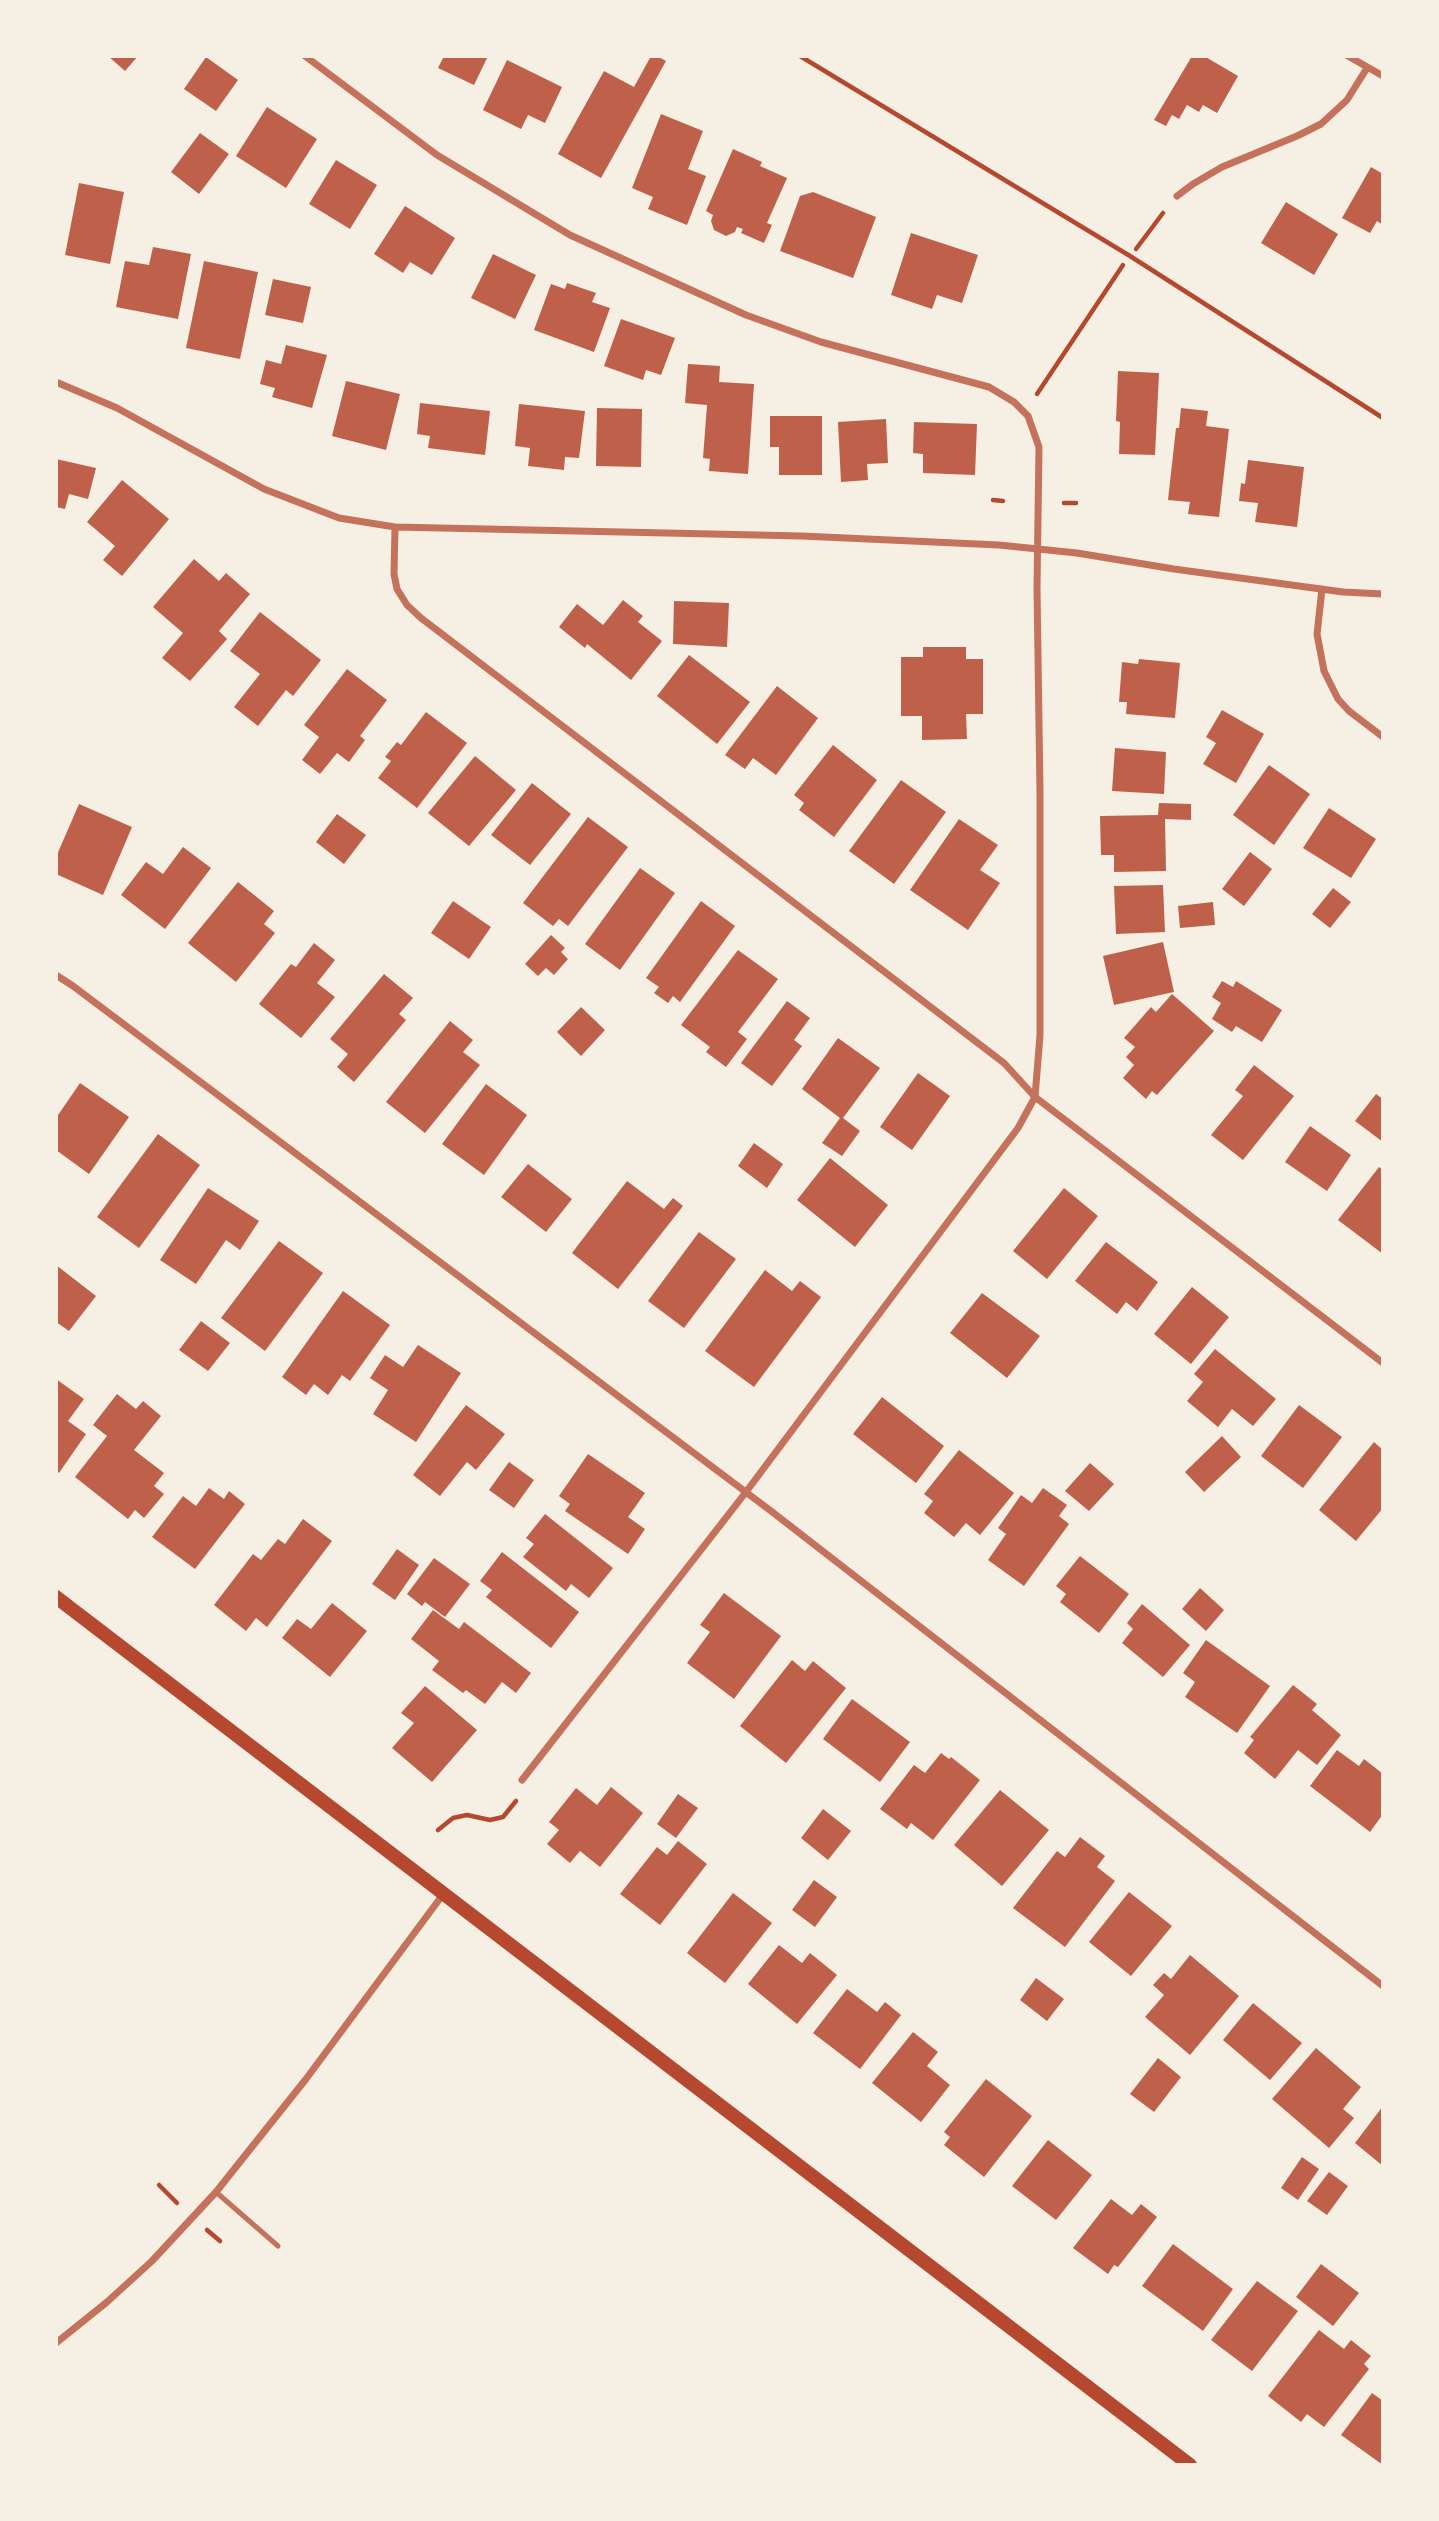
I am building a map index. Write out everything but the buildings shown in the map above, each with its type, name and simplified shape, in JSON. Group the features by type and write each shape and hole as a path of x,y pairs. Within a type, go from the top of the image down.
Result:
{"main road":[{"path":"56,1597 1189,2465"}],"street":[{"path":"305,56 437,155 570,235 746,316 821,342 982,384 1008,398 1023,411 1032,422 1039,447 1040,1008 1035,1097 1018,1128 746,1492 522,1780"},
{"path":"1348,56 1383,76"},
{"path":"1177,197 1222,167 1321,124 1347,100 1367,68"},
{"path":"56,382 117,408 264,489 339,518 395,527 802,536 999,545 1322,589 1383,594"},
{"path":"395,527 394,574 397,589 407,605 1004,1063 1035,1097 1383,1363"},
{"path":"1322,589 1318,634 1319,655 1324,671 1338,699 1383,737"},
{"path":"56,975 74,985 746,1492 1383,1986"},
{"path":"56,2343 152,2261 216,2192 306,2078 444,1894"}],"lane":[{"path":"216,2192 278,2246"}],"path":[{"path":"800,56 1139,262 1383,418"},
{"path":"1136,249 1177,197"},
{"path":"1023,411 1124,265"},
{"path":"993,500 1003,501"},
{"path":"1064,503 1076,503"},
{"path":"438,1830 453,1818 467,1815 490,1820 503,1817 516,1802 522,1780"}]}
